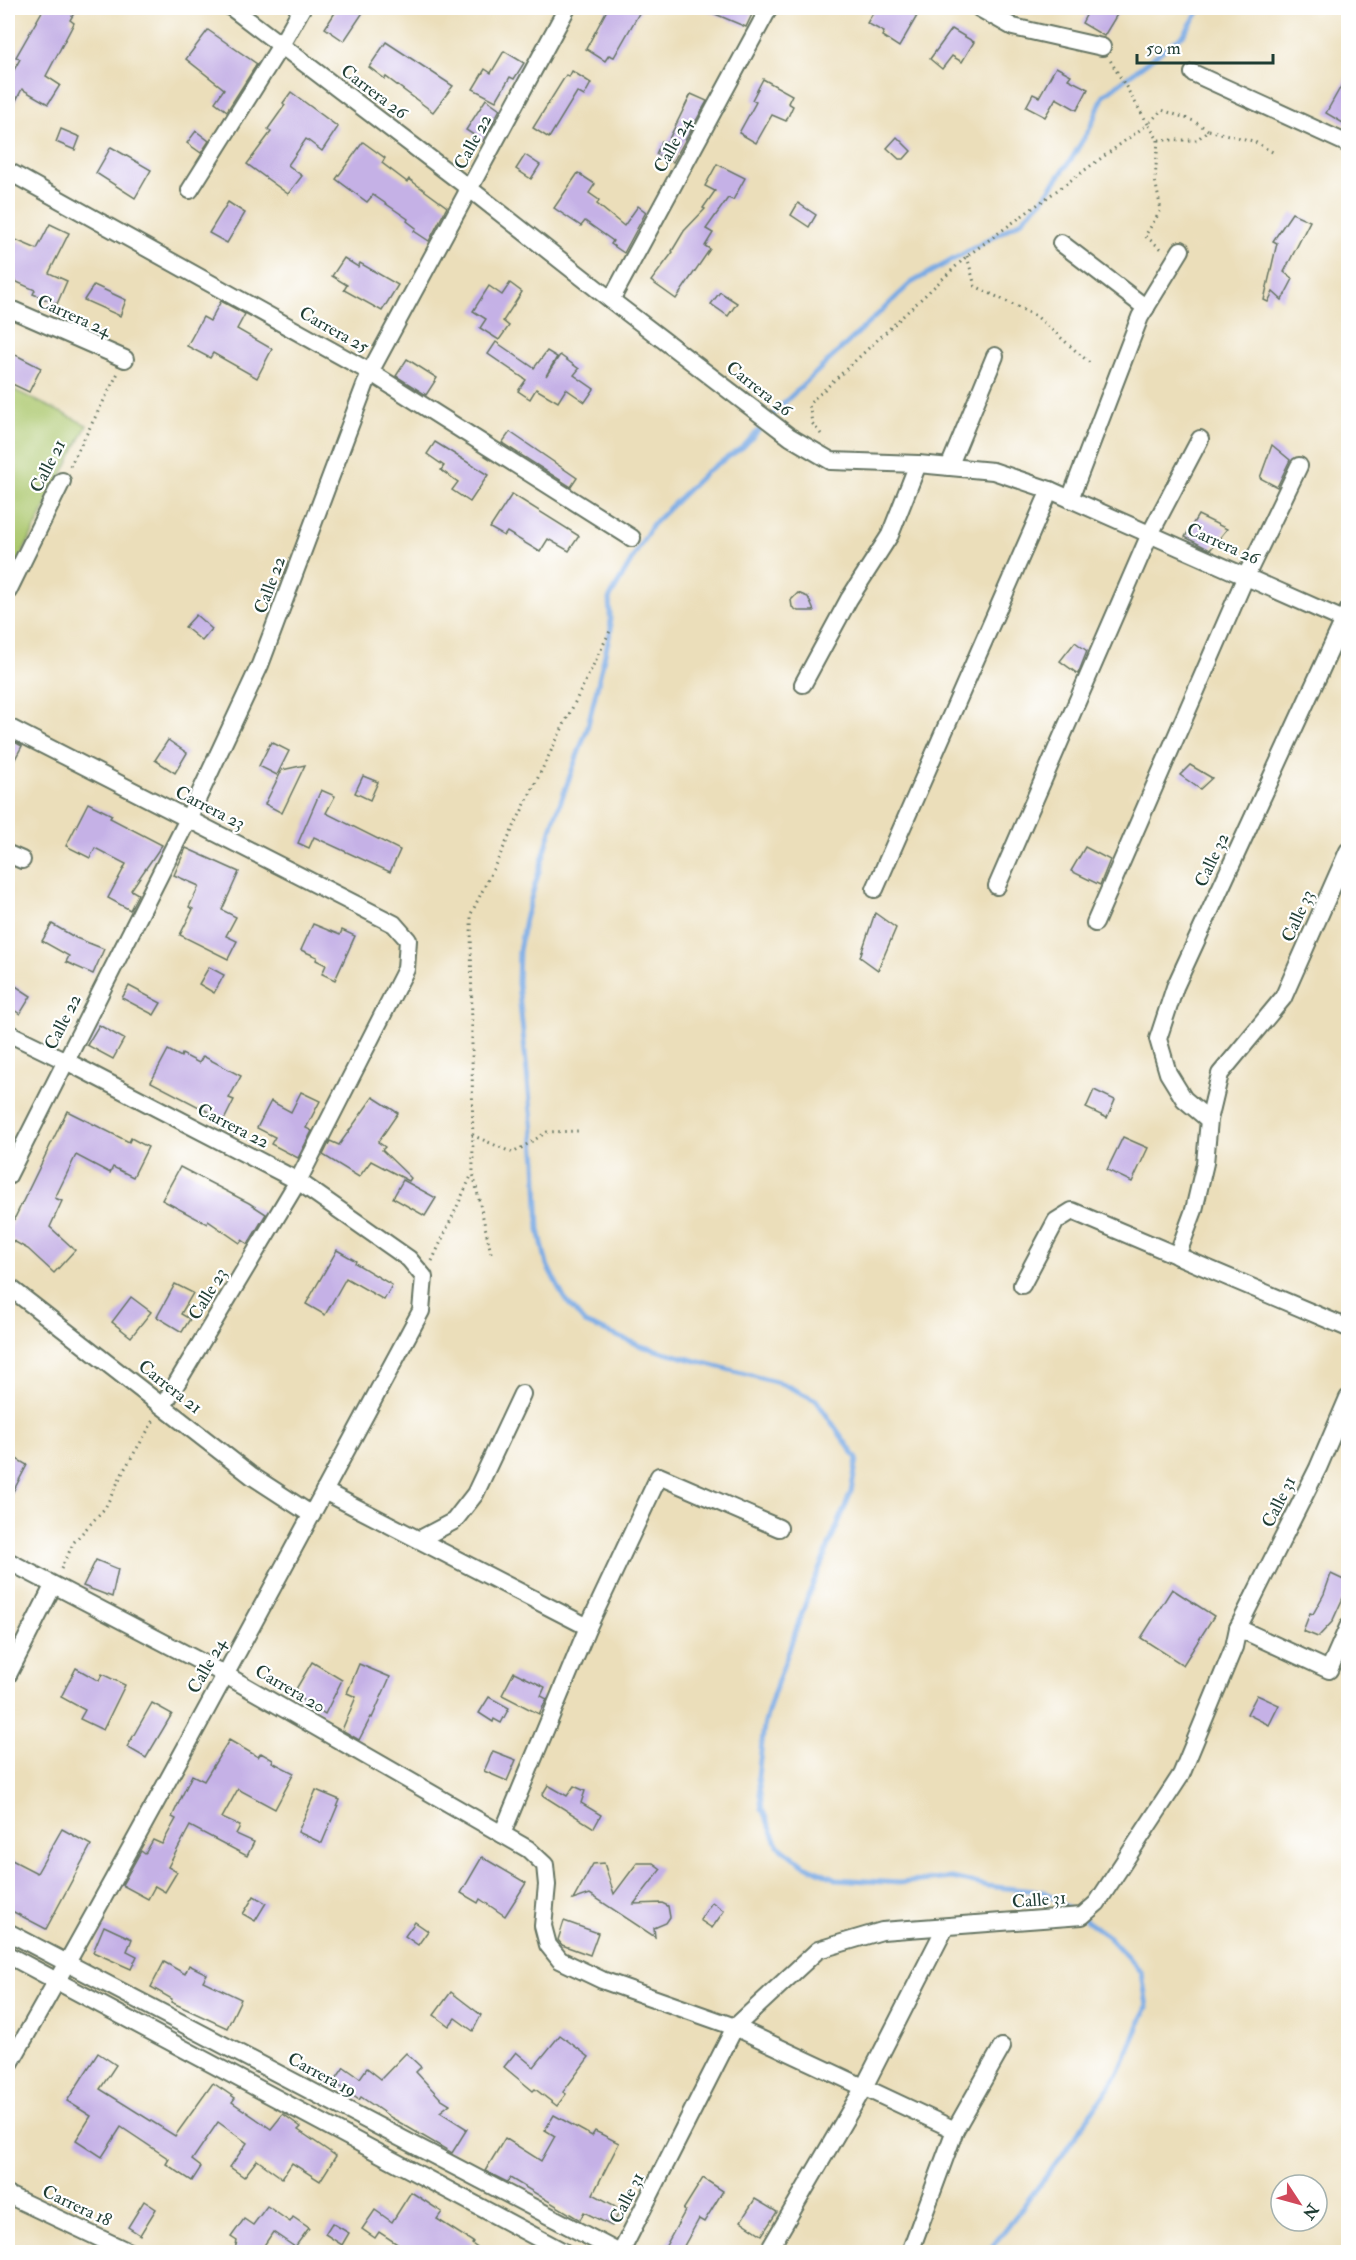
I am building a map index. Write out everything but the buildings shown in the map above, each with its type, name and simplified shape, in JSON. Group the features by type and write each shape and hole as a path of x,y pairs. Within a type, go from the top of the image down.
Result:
{"street":[{"name":"Carrera 26","path":"232,8 790,437 831,461 918,464 993,471 1050,490 1347,618"},
{"path":"190,190 302,8"},
{"name":"Calle 22","path":"8,1176 188,819 260,665 370,372 567,8"},
{"name":"Calle 24","path":"611,300 769,8"},
{"path":"978,8 1014,27 1102,47"},
{"path":"1193,73 1348,144"},
{"name":"Carrera 25","path":"8,171 370,372 632,538"},
{"path":"1060,243 1146,308"},
{"path":"1070,499 1140,317 1178,254"},
{"name":"Carrera 24","path":"8,308 125,359"},
{"path":"949,467 995,356"},
{"path":"997,886 1150,534 1200,439"},
{"path":"803,684 849,599 890,535 918,464"},
{"path":"1095,923 1246,576 1299,466"},
{"name":"Calle 21","path":"8,591 62,481"},
{"path":"875,889 1050,490"},
{"name":"Calle 32","path":"1209,1120 1184,1099 1168,1073 1158,1039 1175,987 1347,618"},
{"name":"Carrera 23","path":"8,727 394,924"},
{"name":"Calle 33","path":"1177,1256 1194,1210 1205,1163 1209,1120 1220,1074 1282,998 1348,850"},
{"name":"Calle 23","path":"163,1406 298,1181 406,969 408,940 394,924"},
{"name":"Carrera 22","path":"8,1033 298,1181 409,1259 424,1277"},
{"path":"1022,1285 1056,1221 1072,1211 1348,1328"},
{"name":"Calle 24","path":"8,2067 312,1515 420,1311 424,1277"},
{"name":"Carrera 21","path":"8,1286 252,1476 312,1515"},
{"path":"420,1539 454,1521 475,1494 522,1394"},
{"name":"Calle 31","path":"620,2253 735,2027 818,1950 882,1931 1082,1916 1097,1903 1181,1775 1234,1647 1238,1628 1318,1468 1348,1398"},
{"path":"502,1834 588,1627 659,1476 779,1528"},
{"path":"324,1491 588,1627"},
{"name":"Carrera 20","path":"8,1561 225,1674 528,1848 545,1865 547,1885 543,1926 548,1946 560,1960 602,1980 735,2027"},
{"path":"8,1675 53,1586"},
{"path":"1238,1628 1329,1670 1348,1627"},
{"path":"768,2253 864,2087 945,1928"},
{"name":"Carrera 19","path":"8,1932 620,2253"},
{"path":"8,1955 564,2253"},
{"path":"735,2027 955,2130"},
{"path":"910,2253 955,2130 1002,2047"},
{"name":"Carrera 18","path":"8,2195 129,2253"}],"path":[{"path":"1102,47 1158,140 1155,180 1161,210 1145,236 1178,254"},
{"path":"824,439 812,423 809,404 967,256 1148,124 1162,110 1194,121 1208,130 1253,141 1276,154"},
{"path":"1158,140 1197,140 1208,130"},
{"path":"967,256 975,286 1036,316 1092,365"},
{"name":"Calle 21","path":"62,481 125,359"},
{"path":"491,1253 473,1173 471,914 612,629"},
{"path":"472,1135 513,1152 547,1132 580,1131"},
{"path":"424,1277 473,1173"},
{"path":"53,1586 74,1542 105,1508 124,1470 163,1406"}],"green space":[{"path":"8,387 87,425 8,582"}],"waterway":[{"path":"1073,1912 1044,1892 987,1886 952,1878 899,1883 836,1879 803,1864 778,1845 762,1809 758,1777 764,1726 807,1599 851,1492 857,1459 816,1400 783,1384 641,1346 585,1323 564,1298 547,1265 539,1230 536,1161 518,983 519,951 525,919 554,820 587,729 611,629 609,599 652,525 706,472 743,447 786,401 911,283 1020,222 1042,200 1072,158 1090,128 1104,95 1184,34 1201,8"},
{"path":"988,2252 1064,2153 1118,2074 1147,2007 1142,1973 1109,1937 1084,1919"}]}
